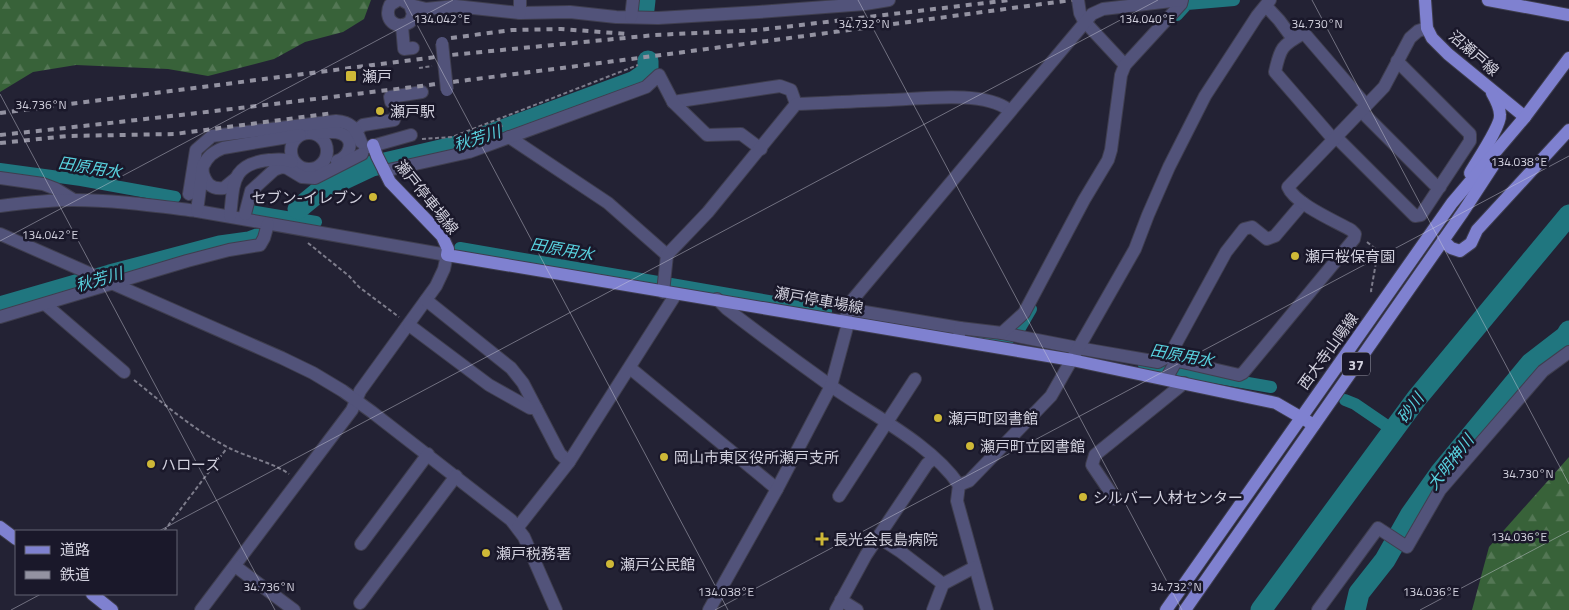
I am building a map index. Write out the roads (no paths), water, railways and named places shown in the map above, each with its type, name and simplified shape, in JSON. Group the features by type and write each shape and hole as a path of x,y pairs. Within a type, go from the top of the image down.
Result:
{"main road":[{"name":"沼瀬戸線","path":"1425,0 1427,28 1432,38 1448,54 1525,117"},
{"path":"1488,0 1569,16"},
{"name":"西大寺山陽線","path":"1185,610 1463,212 1525,117 1569,58"},
{"path":"1452,203 1496,128 1501,116 1498,104 1489,88"},
{"name":"西大寺山陽線","path":"1166,610 1452,203 1525,117"},
{"path":"1443,240 1451,248 1460,251 1471,243 1477,230 1569,130"},
{"name":"瀬戸停車場線","path":"366,145 390,182 442,236 448,249 447,255 676,294 846,315 959,334 1072,360 1172,366 1184,383 1276,403 1314,424"},
{"path":"0,527 15,538"},
{"path":"93,595 112,610"}],"street":[{"path":"631,17 633,0"},
{"path":"426,9 404,2 390,5 387,13 393,24 407,22 426,9 456,3 571,6 631,17 658,18 750,13 865,4 889,0"},
{"path":"1078,0 1080,13 1084,21 1125,65"},
{"path":"709,610 777,489 831,386 847,327 846,315 855,296 1084,21 1092,14 1103,9 1181,0 1181,4 1125,65 1120,75 1111,150 1108,160 1079,209 1024,313 1002,333"},
{"path":"404,2 413,10 407,22 404,48 413,48"},
{"path":"959,485 969,481 1051,396 1135,249 1159,191 1205,96 1256,16 1268,3 1293,39"},
{"path":"959,334 1002,333 1172,366 1239,375 1243,373 1354,238 1351,230 1303,203 1290,193 1288,188 1384,87 1410,38 1418,31 1427,28"},
{"path":"1398,61 1470,134 1470,141 1440,187 1421,215 1415,216 1335,139 1275,72 1280,51 1293,39 1304,33 1308,35 1364,108 1434,184 1440,187"},
{"path":"442,43 448,90"},
{"path":"384,172 470,152 646,86 658,75 672,102 707,135 741,134 761,149"},
{"path":"672,102 780,86 791,90 796,104"},
{"path":"390,102 390,97 422,92"},
{"path":"663,292 667,255 708,212 796,104 956,97 986,100 1010,110"},
{"path":"366,145 363,125 394,120 394,118"},
{"path":"189,194 196,150 212,136 336,121 351,124 366,145"},
{"path":"197,210 202,170 206,159 212,153 224,148 307,134 334,132 343,134 349,141 350,149 348,154 341,159 315,169 304,169 285,159 258,161 241,170 235,179 224,188 213,188 205,181 202,170"},
{"path":"294,163 291,158 290,147 292,142 307,134 318,136 326,145 326,156 320,166"},
{"path":"350,149 411,135"},
{"path":"509,137 608,203 667,255"},
{"path":"245,214 251,191 274,170 282,167 302,177 315,178 366,145"},
{"path":"0,178 43,184 56,189 74,200"},
{"path":"230,216 235,179"},
{"path":"0,206 74,200 197,210 447,255 444,269 436,286 360,391 352,410 201,610"},
{"path":"1172,366 1173,349 1212,274 1244,229 1252,227 1267,239 1274,236 1303,203"},
{"path":"0,317 46,305 111,283 187,261 229,250 260,245 268,224"},
{"path":"0,234 282,358 313,373 356,400 512,520 542,575 556,610"},
{"path":"518,528 568,462 676,294"},
{"path":"717,299 727,309 831,386 927,451 949,471 959,485 957,501 987,610"},
{"path":"426,300 511,368 524,383 560,454 568,462"},
{"path":"46,305 124,372"},
{"path":"409,325 488,385 530,408 536,408"},
{"path":"1318,610 1378,528 1407,547 1440,490 1543,371 1569,352"},
{"path":"630,368 777,489"},
{"path":"839,496 888,424 915,379"},
{"path":"1115,499 1092,464 1095,455 1184,383"},
{"path":"361,544 428,454"},
{"path":"857,610 838,605 878,537 927,464 934,458"},
{"path":"360,603 456,476"},
{"path":"878,537 901,552 942,584"},
{"path":"235,566 294,610"},
{"path":"933,610 942,584 975,567"}],"waterway":[{"name":"秋芳川","path":"644,9 645,0"},
{"path":"1177,15 1187,4 1234,0"},
{"name":"秋芳川","path":"298,209 321,190 372,166 462,145 635,81 648,72 648,61"},
{"name":"田原用水","path":"0,169 81,180 175,197"},
{"name":"田原用水","path":"251,211 316,222"},
{"name":"砂川","path":"1261,610 1417,398 1569,215"},
{"name":"秋芳川","path":"0,307 110,275 220,246 257,239"},
{"name":"田原用水","path":"460,248 658,282"},
{"name":"田原用水","path":"671,284 826,311"},
{"name":"田原用水","path":"951,332 1005,342 1020,328 1031,309"},
{"name":"大明神川","path":"1355,610 1359,593 1385,560 1411,514 1440,473 1531,363 1566,336 1569,331"},
{"name":"田原用水","path":"1144,365 1271,387"},
{"name":"田原用水","path":"1345,400 1355,404 1393,430"}],"railway":[{"path":"0,113 451,55 655,35 759,30 1010,0"},
{"path":"0,135 268,105 1072,0"},
{"path":"451,38 512,30 561,29 628,34"},
{"path":"0,143 68,136 175,134 333,113"}],"place":[{"name":"瀬戸","path":"351,76"},
{"name":"瀬戸駅","path":"380,111"},
{"name":"セブン-イレブン","path":"373,197"},
{"name":"瀬戸桜保育園","path":"1295,256"},
{"name":"瀬戸町図書館","path":"938,418"},
{"name":"瀬戸町立図書館","path":"970,446"},
{"name":"岡山市東区役所瀬戸支所","path":"664,457"},
{"name":"ハローズ","path":"151,464"},
{"name":"シルバー人材センター","path":"1083,497"},
{"name":"長光会長島病院","path":"822,539"},
{"name":"瀬戸税務署","path":"486,553"},
{"name":"瀬戸公民館","path":"610,564"}]}
